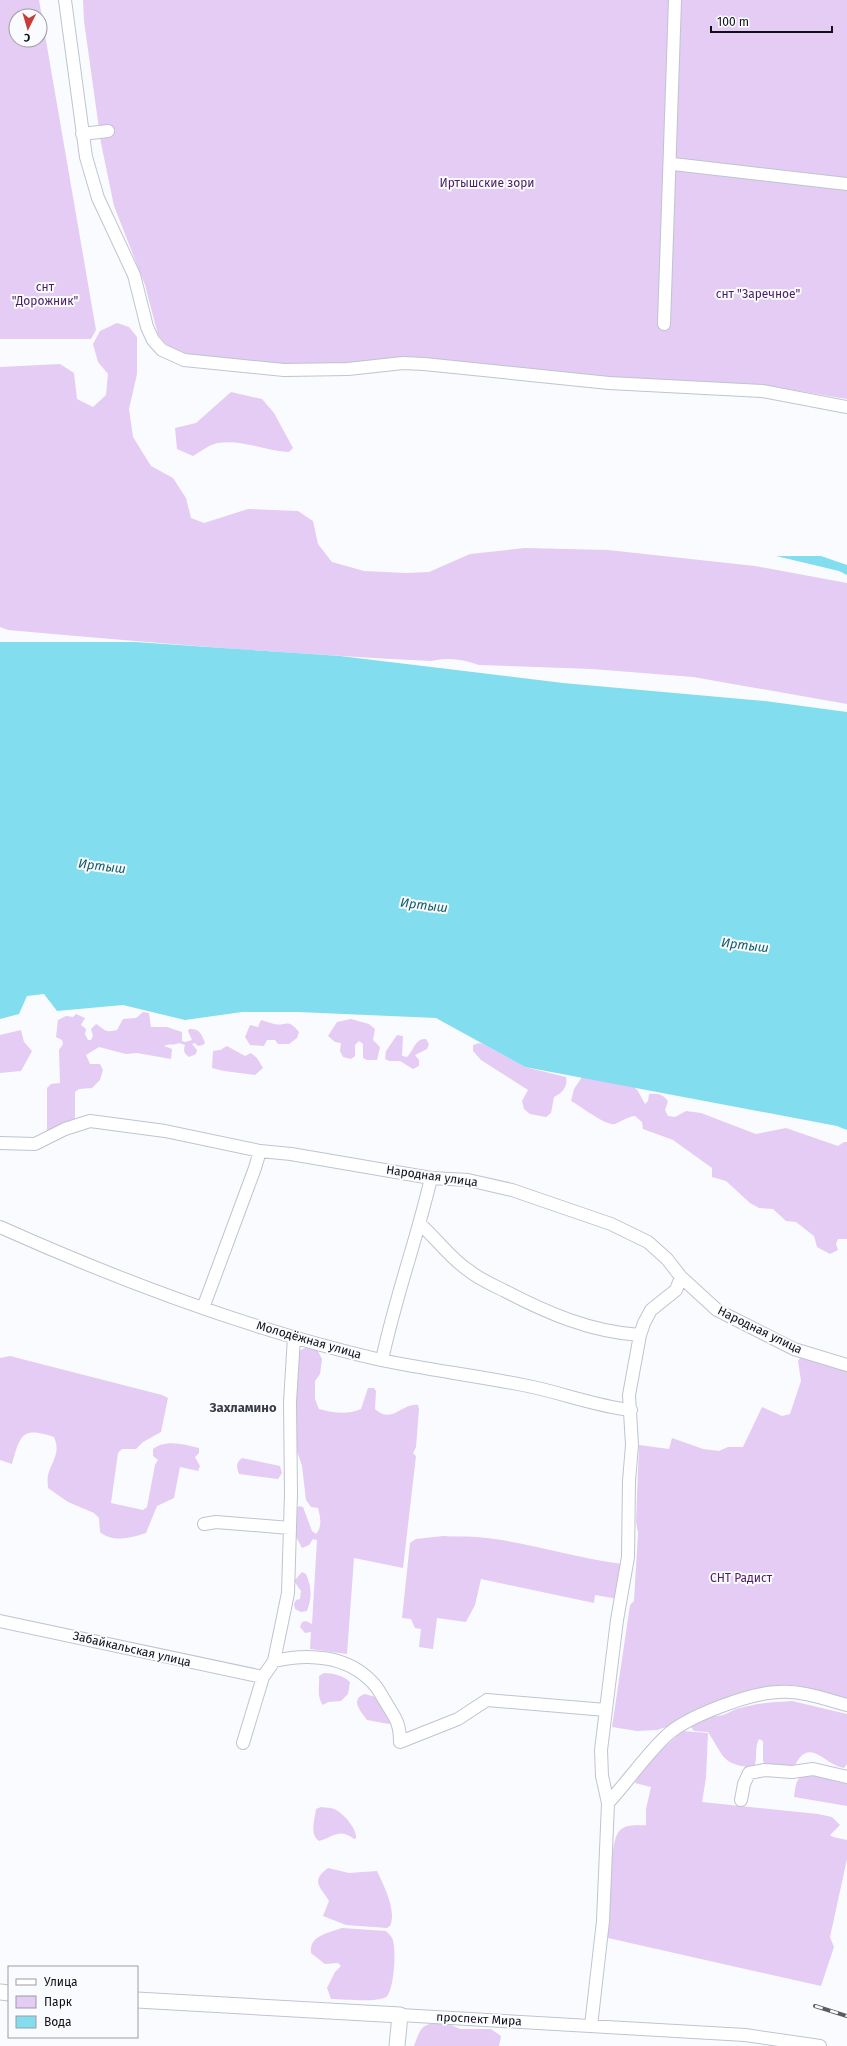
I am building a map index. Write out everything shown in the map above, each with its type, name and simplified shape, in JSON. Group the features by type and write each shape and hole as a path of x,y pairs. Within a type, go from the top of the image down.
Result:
{"main road":[{"name":"проспект Мира","path":"138,2000 400,2015"},
{"path":"397,2046 400,2015"}],"street":[{"path":"65,0 82,134 86,157 98,198 129,261 141,300 147,327 153,340 162,350 171,356 206,364 284,370 328,370 402,363 424,364 609,383 762,391 847,407"},
{"path":"664,324 675,0"},
{"path":"82,134 108,131"},
{"path":"673,164 847,184"},
{"name":"Народная улица","path":"0,1143 35,1144 65,1129 90,1121 165,1131 260,1151 291,1154 431,1178 468,1180 512,1190 611,1224 648,1242 667,1259 681,1277 717,1310 794,1349 847,1365"},
{"path":"203,1308 210,1284 255,1168 260,1151"},
{"path":"382,1360 392,1315 420,1224 431,1178"},
{"path":"420,1224 436,1238 443,1249 469,1272 527,1302 597,1329 640,1334"},
{"name":"Молодёжная улица","path":"0,1227 111,1275 203,1308 294,1337 382,1360 529,1386 604,1407 631,1410"},
{"path":"592,2026 603,1921 608,1803 602,1776 601,1750 617,1620 628,1557 629,1481 632,1445 629,1395 640,1334 651,1310 676,1290 681,1277"},
{"path":"243,1743 263,1676 274,1661 288,1593 290,1528 290,1402 294,1337"},
{"path":"204,1524 216,1522 290,1528"},
{"name":"Забайкальская улица","path":"0,1621 263,1676"},
{"path":"274,1661 294,1656 313,1656 333,1659 364,1674 374,1684 400,1725 400,1742 458,1719 487,1700 606,1710"},
{"path":"608,1803 667,1736 713,1709 741,1700 778,1692 807,1694 847,1705"},
{"path":"741,1800 744,1784 749,1773 765,1770 792,1772 813,1769 847,1777"},
{"name":"проспект Мира","path":"400,2015 745,2035 820,2046"}],"green space":[{"name":"снт \"Дорожник\"","path":"0,0 39,0 40,8 8,8 8,48 47,48 96,330 91,339 0,339"},
{"name":"Иртышские зори","path":"83,0 847,0 847,399 757,384 667,384 415,361 311,366 241,361 182,353 171,349 158,335 145,285 114,206 101,143 84,21"},
{"path":"117,323 129,327 137,337 137,374 129,409 133,437 151,466 173,478 186,498 191,518 204,523 248,509 298,511 313,521 318,544 332,562 364,571 406,573 429,572 470,554 525,548 608,550 755,566 847,583 847,704 693,677 592,669 479,665 455,659 431,661 220,648 8,630 0,627 0,367 60,364 74,373 77,399 93,407 106,395 108,374 98,362 93,344 100,331"},
{"path":"231,392 262,399 274,413 293,448 289,452 227,442 212,445 193,456 177,449 175,428 196,423"},
{"path":"143,1012 149,1013 151,1027 167,1027 182,1032 182,1041 185,1042 192,1040 188,1031 189,1029 192,1029 201,1034 205,1043 198,1046 195,1043 192,1044 197,1050 196,1054 189,1057 184,1052 185,1045 179,1043 164,1046 172,1049 171,1059 137,1053 126,1054 99,1047 86,1055 90,1064 100,1064 103,1070 100,1080 92,1088 79,1089 75,1092 75,1121 47,1136 47,1088 51,1084 60,1083 59,1050 63,1044 62,1040 56,1037 58,1020 66,1016 73,1017 76,1014 85,1018 81,1025 86,1029 85,1034 88,1040 91,1040 93,1036 91,1029 96,1024 107,1031 117,1030 123,1019 136,1018"},
{"path":"351,1019 369,1024 375,1029 373,1040 380,1047 377,1060 367,1060 363,1058 363,1044 359,1041 355,1045 355,1056 351,1059 343,1057 340,1051 341,1043 335,1042 328,1036 337,1022"},
{"path":"261,1020 278,1025 292,1025 299,1032 297,1038 289,1044 278,1044 275,1040 267,1040 264,1046 250,1045 245,1037 250,1025 258,1027"},
{"path":"21,1030 24,1042 32,1051 21,1071 0,1073 0,1035"},
{"path":"397,1035 403,1036 402,1056 407,1057 419,1040 426,1039 429,1044 427,1049 415,1055 419,1060 419,1066 413,1069 400,1061 389,1061 385,1059 386,1051"},
{"path":"479,1043 525,1067 566,1077 564,1089 554,1097 551,1113 546,1117 530,1114 524,1109 522,1101 528,1090 481,1060 473,1051 473,1045"},
{"path":"227,1046 245,1056 251,1053 257,1058 263,1068 255,1075 212,1068 213,1051 220,1050"},
{"path":"582,1077 634,1087 645,1104 648,1101 649,1094 662,1095 668,1101 665,1110 668,1116 675,1117 686,1111 701,1113 756,1134 786,1128 838,1146 844,1142 847,1142 847,1239 838,1239 836,1244 838,1250 830,1254 817,1247 814,1236 796,1222 786,1221 773,1209 759,1208 750,1203 726,1181 712,1177 712,1168 673,1140 643,1129 642,1122 635,1116 629,1117 615,1124 611,1124 593,1115 571,1101 574,1089"},
{"path":"305,1348 317,1349 322,1359 320,1374 315,1381 315,1399 319,1409 340,1413 356,1411 361,1409 368,1388 374,1388 376,1391 375,1409 381,1413 387,1415 392,1414 412,1405 418,1405 419,1409 416,1447 413,1453 416,1456 403,1568 354,1558 347,1654 310,1649 311,1632 305,1633 300,1627 302,1622 306,1621 312,1624 317,1540 313,1539 309,1545 302,1548 295,1535 294,1511 299,1506 303,1507 312,1531 316,1534 320,1528 320,1515 318,1508 311,1507 306,1500 302,1466 296,1448 296,1352"},
{"name":"СНТ Радист","path":"802,1355 847,1369 847,1701 777,1689 657,1730 637,1731 612,1727 630,1605 634,1601 638,1533 636,1522 639,1445 669,1449 672,1438 703,1449 719,1451 728,1447 743,1447 762,1407 782,1416 790,1414 801,1381 798,1361"},
{"path":"10,1356 162,1395 168,1398 161,1432 143,1442 136,1449 122,1449 118,1453 111,1503 143,1510 147,1507 155,1465 158,1460 153,1456 153,1449 158,1446 175,1443 199,1448 199,1453 195,1457 200,1466 198,1471 180,1467 174,1498 157,1506 146,1533 122,1538 111,1538 100,1532 99,1518 94,1513 68,1502 48,1488 48,1475 57,1448 54,1437 35,1432 29,1433 20,1440 12,1464 0,1460 0,1358"},
{"path":"242,1458 280,1466 282,1473 278,1479 239,1474 237,1464"},
{"path":"443,1536 495,1539 586,1558 623,1564 618,1599 595,1595 594,1603 481,1579 475,1605 466,1622 437,1618 433,1649 419,1647 421,1629 415,1628 411,1619 402,1618 410,1543 416,1539"},
{"path":"302,1572 306,1574 311,1592 307,1611 301,1612 295,1609 294,1604 296,1600 300,1599 301,1591 294,1581"},
{"path":"324,1673 338,1675 350,1682 348,1694 341,1701 328,1702 323,1705 321,1702 319,1695 319,1676"},
{"path":"365,1694 379,1698 391,1721 389,1724 367,1720 360,1710 357,1702 360,1696"},
{"path":"792,1701 847,1714 847,1764 844,1768 810,1752 804,1754 799,1759 793,1770 767,1767 763,1761 763,1741 759,1739 754,1768 735,1764 729,1762 721,1754 708,1732 694,1731 691,1727 702,1718 723,1715 746,1706"},
{"path":"683,1731 708,1733 706,1778 702,1802 818,1814 832,1817 840,1825 830,1835 847,1840 847,1859 830,1937 834,1947 821,1986 608,1938 611,1867 615,1840 618,1833 627,1826 646,1825 646,1809 651,1787 635,1783 650,1762"},
{"path":"808,1774 847,1784 847,1806 794,1797 798,1779"},
{"path":"321,1807 332,1808 341,1813 352,1825 356,1838 354,1839 344,1834 336,1834 319,1841 314,1834 313,1826 316,1809"},
{"path":"328,1868 349,1873 377,1871 391,1906 392,1920 390,1926 387,1928 346,1925 323,1916 329,1901 321,1889 318,1881 322,1873"},
{"path":"342,1928 386,1931 392,1937 394,1943 393,1979 389,1993 386,1997 375,2000 331,1999 327,1988 335,1972 341,1966 338,1963 325,1964 311,1953 311,1947 317,1938 326,1933"},
{"path":"444,2022 460,2029 491,2029 501,2036 499,2046 414,2046 423,2027"}],"water":[{"path":"776,556 821,556 847,565 847,575 839,571"},
{"name":"Иртыш","path":"0,642 135,642 340,656 563,683 765,701 847,712 847,1130 837,1126 525,1067 436,1018 298,1012 242,1012 185,1020 123,1005 57,1011 44,994 27,996 19,1014 0,1019"}],"railway":[{"path":"815,2006 847,2016"}],"district":[{"name":"Захламино","path":"243,1407"}],"park label":[{"name":"снт \"Заречное\"","path":"758,294"}]}
